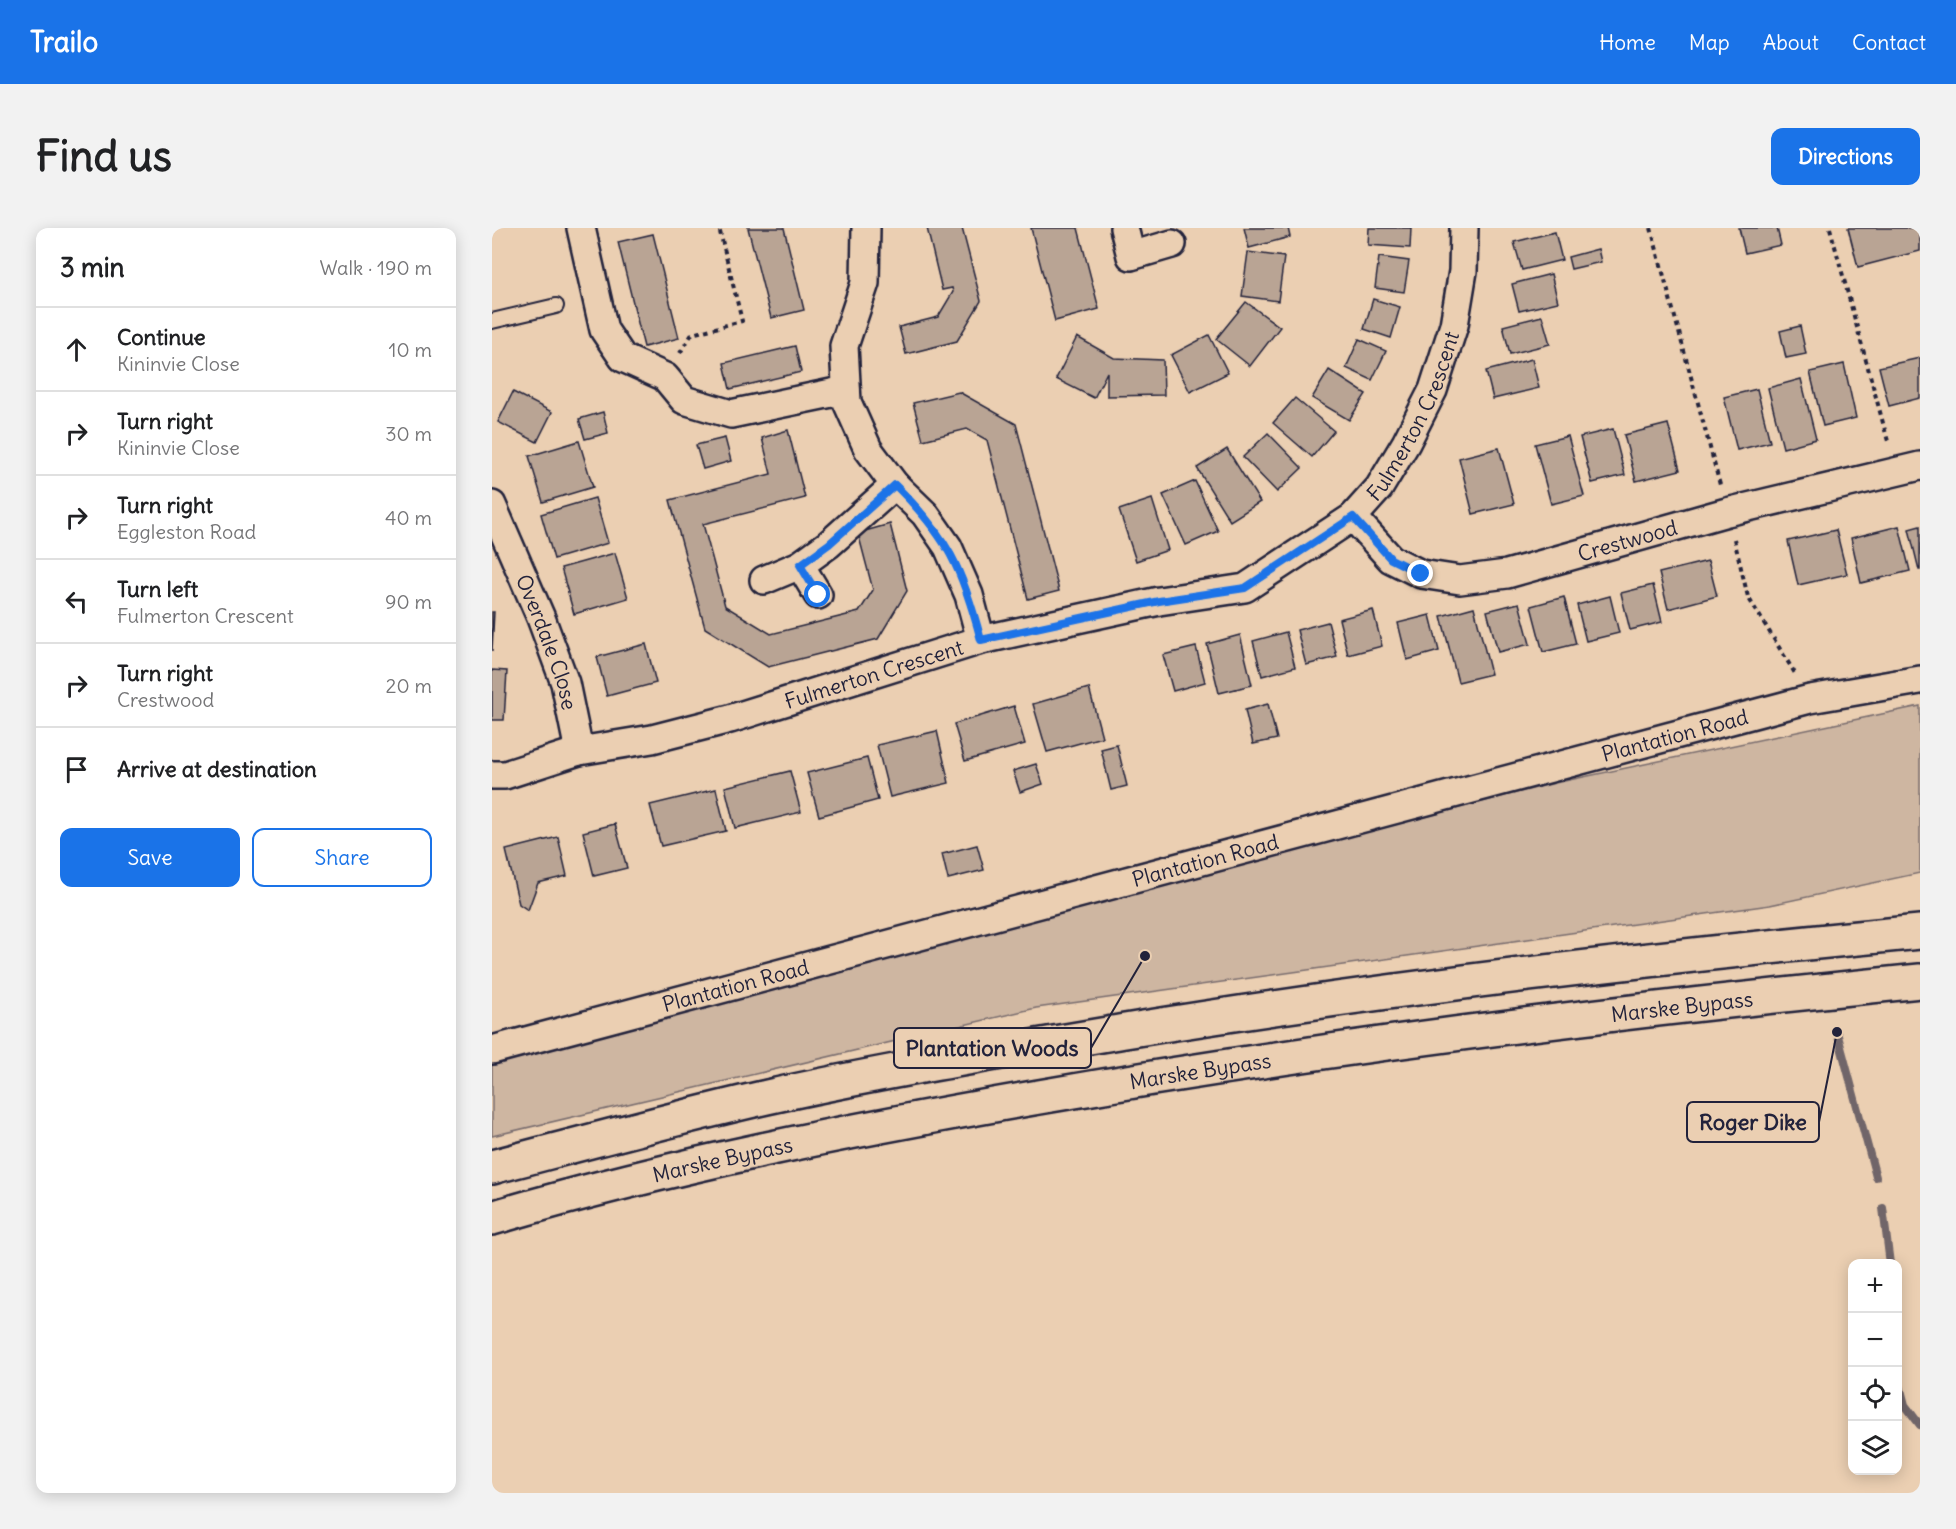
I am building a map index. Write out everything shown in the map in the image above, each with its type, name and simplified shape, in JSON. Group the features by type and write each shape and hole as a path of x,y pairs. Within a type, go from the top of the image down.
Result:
{"main road":[{"path":"492,1167 771,1096 1025,1048 1221,1016 1457,983 1729,950 1920,932"},
{"name":"Marske Bypass","path":"492,1218 732,1155 923,1117 1212,1067 1500,1027 1920,981"}],"street":[{"path":"581,228 604,330 623,358 665,377 684,400 731,414 846,390"},
{"path":"866,228 865,283 844,345 847,402 868,449 895,485 925,514 948,547 969,595 981,640"},
{"path":"1124,228 1131,256 1172,244"},
{"name":"Fulmerton Crescent","path":"492,775 505,775 579,751 652,739 730,718 981,640 1159,601 1245,588 1353,517 1379,488 1406,443 1433,390 1454,324 1462,271 1464,228"},
{"name":"Crestwood","path":"1353,517 1391,559 1421,574 1460,580 1507,574 1727,512 1908,469"},
{"path":"764,580 800,565 829,544 895,485"},
{"name":"Overdale Close","path":"492,505 541,618 565,683 579,751"},
{"path":"800,565 818,595"},
{"name":"Plantation Road","path":"492,1050 1810,699 1920,680"}],"lane":[{"path":"492,321 556,306"}],"path":[{"path":"665,377 692,334 742,321 719,228"},
{"path":"1651,228 1748,597 1810,699"},
{"path":"1830,228 1908,469"}],"shaded area":[{"path":"1920,706 1920,873 1770,905 1036,1008 492,1136 492,1062 678,1011 1555,783"}],"building":[{"path":"748,228 784,228 804,310 771,318"},
{"path":"927,228 962,228 981,301 957,341 906,354 899,327 938,317 953,292 952,288 942,290"},
{"path":"1031,228 1078,228 1099,309 1055,321"},
{"path":"1244,228 1288,228 1290,237 1249,248"},
{"path":"1369,228 1411,228 1410,248 1368,245"},
{"path":"1739,228 1777,228 1781,245 1745,253"},
{"path":"1848,228 1920,228 1920,251 1858,267"},
{"path":"1555,232 1562,260 1522,270 1514,242"},
{"path":"653,234 679,338 644,347 618,242"},
{"path":"1598,249 1601,262 1571,269 1568,257"},
{"path":"1248,252 1284,257 1278,301 1242,296"},
{"path":"1379,257 1409,261 1404,292 1375,288"},
{"path":"1551,274 1558,302 1519,311 1512,284"},
{"path":"1373,299 1400,307 1391,338 1364,329"},
{"path":"1246,302 1280,327 1250,366 1216,339"},
{"path":"1542,316 1550,344 1510,354 1503,326"},
{"path":"1800,326 1806,354 1786,358 1780,331"},
{"path":"1209,335 1228,373 1190,392 1171,355"},
{"path":"1077,337 1114,358 1163,360 1164,395 1107,396 1107,372 1094,398 1056,379"},
{"path":"1359,339 1386,351 1372,380 1346,368"},
{"path":"795,346 801,372 730,389 724,363"},
{"path":"1920,358 1920,398 1889,406 1879,367"},
{"path":"1532,359 1539,388 1493,399 1486,371"},
{"path":"1844,364 1856,418 1823,426 1810,372"},
{"path":"1329,370 1366,394 1349,420 1312,398"},
{"path":"1801,379 1816,439 1783,448 1768,388"},
{"path":"1757,389 1770,442 1737,450 1724,397"},
{"path":"513,392 552,412 537,442 498,422"},
{"path":"959,392 1016,424 1059,591 1028,599 987,440 967,429 923,440 913,403"},
{"path":"1295,398 1334,431 1312,457 1273,423"},
{"path":"603,412 608,433 585,439 579,419"},
{"path":"1668,424 1680,470 1636,481 1624,435"},
{"path":"1613,429 1625,475 1592,483 1580,437"},
{"path":"788,430 805,498 703,524 725,606 771,634 859,612 873,590 858,533 890,524 907,591 878,639 768,667 705,628 670,500 771,474 762,438"},
{"path":"1268,433 1302,468 1277,492 1243,457"},
{"path":"1568,436 1584,496 1551,504 1535,444"},
{"path":"725,438 731,461 703,469 696,445"},
{"path":"579,441 593,487 543,502 529,456"},
{"path":"1499,448 1514,504 1473,514 1459,458"},
{"path":"1227,449 1260,502 1230,521 1197,468"},
{"path":"1195,481 1218,531 1186,545 1163,495"},
{"path":"595,498 608,543 554,559 541,514"},
{"path":"1152,499 1168,550 1136,561 1119,510"},
{"path":"1899,526 1910,571 1861,583 1851,538"},
{"path":"1920,526 1920,570 1919,570 1909,529"},
{"path":"1836,530 1847,574 1798,585 1788,541"},
{"path":"615,553 628,598 574,614 561,568"},
{"path":"1708,561 1717,596 1668,609 1659,573"},
{"path":"1653,585 1662,622 1630,630 1621,593"},
{"path":"1610,596 1619,633 1586,641 1577,605"},
{"path":"1564,597 1576,644 1543,652 1531,606"},
{"path":"1519,603 1530,644 1498,652 1487,611"},
{"path":"1474,607 1491,674 1458,682 1441,616"},
{"path":"1373,610 1382,646 1348,655 1339,619"},
{"path":"492,612 494,612 492,651"},
{"path":"1430,615 1439,651 1407,660 1398,623"},
{"path":"1328,622 1337,657 1306,665 1297,630"},
{"path":"1286,632 1295,667 1262,676 1253,641"},
{"path":"1240,635 1252,685 1219,693 1207,644"},
{"path":"646,644 656,683 607,696 597,657"},
{"path":"1196,647 1205,682 1173,691 1163,655"},
{"path":"492,670 507,671 504,720 492,720"},
{"path":"1089,688 1102,737 1047,752 1033,704"},
{"path":"1268,704 1277,739 1253,744 1245,710"},
{"path":"1014,706 1025,744 965,761 954,724"},
{"path":"937,731 949,783 890,797 877,745"},
{"path":"1117,745 1127,786 1111,790 1101,749"},
{"path":"867,758 878,800 819,816 807,773"},
{"path":"1036,764 1043,784 1020,792 1013,771"},
{"path":"790,771 801,812 735,828 725,787"},
{"path":"716,789 726,831 661,846 650,805"},
{"path":"615,824 627,868 594,876 583,832"},
{"path":"558,837 567,876 538,883 528,910 519,904 506,850"},
{"path":"977,845 984,870 948,879 942,854"}],"waterway":[{"path":"1837,1032 1876,1177"},
{"path":"1883,1208 1889,1259"},
{"path":"1902,1393 1905,1405 1920,1425"}],"place":[{"name":"Plantation Woods","path":"1145,956"},
{"name":"Roger Dike","path":"1837,1032"}],"route":[{"path":"818,595 800,565 829,544 895,485 925,514 948,547 969,595 981,640 1159,601 1245,588 1353,517 1391,559 1421,574"}]}
